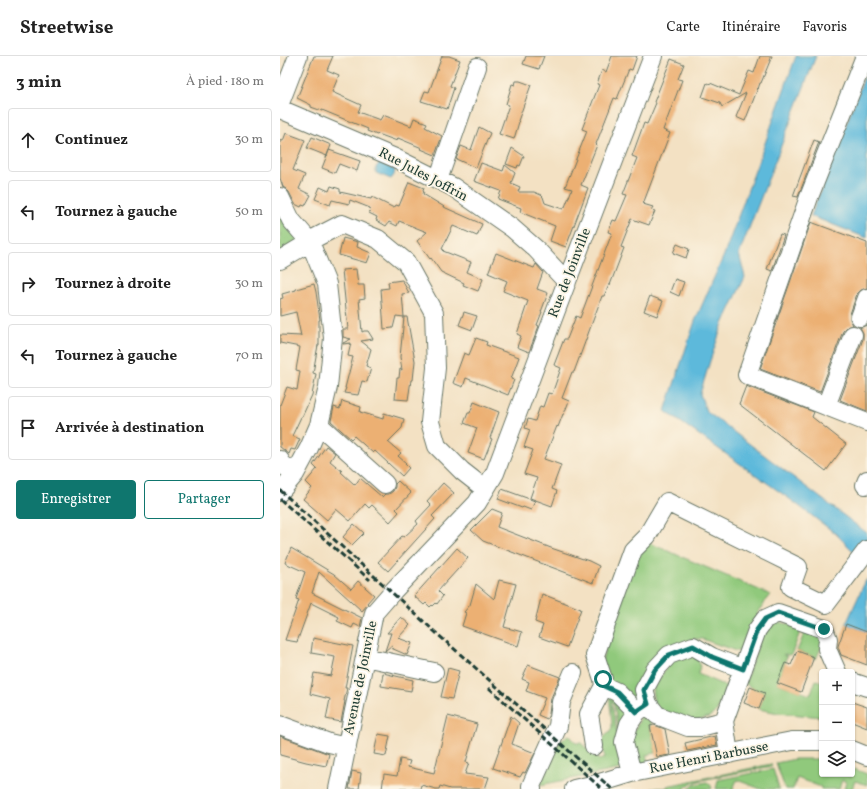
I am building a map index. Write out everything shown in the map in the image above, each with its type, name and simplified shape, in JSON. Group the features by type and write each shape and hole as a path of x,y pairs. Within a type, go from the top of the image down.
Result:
{"street":[{"path":"280,103 298,56"},
{"name":"Rue de Joinville","path":"485,489 495,473 653,56"},
{"path":"865,56 809,197 747,375 867,422"},
{"path":"438,180 478,67"},
{"name":"Rue Jules Joffrin","path":"280,109 395,158 453,187 512,228 536,249 567,282"},
{"path":"280,197 291,220 310,242 327,284 333,338 328,387 319,425 310,448 295,474 280,492"},
{"path":"280,260 315,238 342,224 378,239 406,262 434,313 436,368 430,422 437,446 462,471 485,489"},
{"path":"860,317 867,298"},
{"path":"826,406 853,335"},
{"path":"319,425 385,484"},
{"path":"280,460 282,464 295,474"},
{"name":"Avenue de Joinville","path":"338,789 374,613 477,503 485,489"},
{"path":"594,746 589,714 604,686 595,656 633,550 647,536 667,502 798,567 791,587 826,604 867,550"},
{"path":"807,623 817,600"},
{"path":"729,754 724,721 757,630 765,619 778,613 824,629 828,638 826,649 836,669"},
{"path":"632,773 624,742 629,724 642,708 644,690 655,670 669,655 693,646 712,657 743,669"},
{"path":"365,657 434,672"},
{"path":"532,789 531,786 558,726 561,702 573,673"},
{"path":"855,683 867,687"},
{"path":"604,686 617,692 642,708 688,727 700,727 724,721"},
{"path":"280,725 329,743 347,747"},
{"name":"Rue Henri Barbusse","path":"574,789 632,773 792,741 819,742"}],"green space":[{"path":"280,201 302,240 280,257"},
{"path":"647,542 771,595 767,598 762,608 760,608 745,651 736,651 702,639 692,639 668,650 621,748 614,704 611,699 622,763 621,769 540,785 557,745 568,735 576,743 581,743 599,760 605,758 601,741 610,732 612,727 607,683 601,663 632,557"},
{"path":"774,621 802,627 792,653 790,655 783,655 787,656 777,683 810,695 816,680 819,681 819,717 778,713 759,709 765,693 750,687 745,683 763,630"},
{"path":"806,629 819,634 824,641 816,659 797,651"},
{"path":"696,655 700,664 698,674 728,687 716,712 709,717 695,721 655,709 652,689 674,657"},
{"path":"642,715 651,717 650,726 656,753 646,755 648,762 637,765 629,742"},
{"path":"795,759 819,759 819,777 855,777 855,769 867,774 867,785 855,781 852,789 844,789 846,782 842,780 839,789 821,789 821,787 797,778 793,789 785,789 776,763"},
{"path":"771,764 772,766 702,780 686,786 685,789 651,789 667,788 667,786"},
{"path":"773,769 779,789 761,789 737,780 733,789 716,789 718,780"},
{"path":"706,782 710,784 712,789 689,789 694,785"}],"water":[{"path":"796,56 816,56 739,254 745,277 722,326 700,394 706,411 867,533 867,565 835,533 787,497 665,411 695,321 724,255"},
{"path":"867,70 867,238 811,216"},
{"path":"380,163 395,170 391,179 376,173 376,167"},
{"path":"867,579 867,632 846,624"}],"building":[{"path":"314,56 333,56 327,70 339,75 332,92 361,105 358,112 380,120 383,115 411,126 414,118 427,123 425,127 442,136 435,155 398,138 397,141 367,131 368,129 311,107 311,105 297,98"},
{"path":"442,56 449,56 460,60 450,86 454,88 447,109 421,101 425,91 429,92"},
{"path":"526,56 544,56 539,69 523,64"},
{"path":"612,56 637,56 632,70 629,69 617,99 614,98 596,144 597,145 581,185 588,188 566,247 550,241 555,226 520,212 521,208 498,199 501,191 474,181 481,163 503,171 505,165 515,173 511,183 520,187 518,192 534,192 543,197 545,203 563,209 572,189 565,187 587,131 582,129 599,85 597,84 602,70 606,72"},
{"path":"760,56 772,56 745,121 736,117 746,93 722,107 720,103 702,97 707,83 739,95 749,71 754,73"},
{"path":"671,59 684,64 678,79 682,80 663,130 670,133 643,204 653,207 651,210 655,211 649,225 632,219 621,247 624,248 610,285 604,296 602,296 574,372 572,372 562,398 569,401 544,459 561,465 552,489 557,491 552,506 530,498 537,478 524,474 533,450 524,447 530,430 525,428 528,419 535,421 540,406 543,407 548,393 552,394 561,368 554,365 564,339 567,339 576,316 580,318 612,233 608,232 613,220 616,221 627,195 623,194 637,158 632,156 644,123 647,124 656,103 654,102"},
{"path":"516,81 531,85 518,121 514,139 499,134 509,105 506,104 512,84 515,85"},
{"path":"479,127 490,133 476,168 456,159 461,146 471,150"},
{"path":"286,133 305,140 293,170 305,175 299,189 311,195 305,206 302,205 301,207 295,204 289,192 283,187 280,178 280,140 283,141"},
{"path":"312,137 331,145 327,156 307,148"},
{"path":"814,140 819,142 798,197 793,196"},
{"path":"512,148 524,156 520,166 518,165 517,168 506,164"},
{"path":"329,150 360,161 357,171 339,164 335,173 322,168"},
{"path":"409,182 424,188 423,194 446,208 482,224 477,236 453,226 442,249 444,250 443,251 471,262 467,272 483,279 478,291 463,285 464,283 441,272 417,241 427,232 399,221 397,226 389,222 386,226 376,220 377,217 369,213 370,208 350,200 349,204 332,200 330,205 315,199 320,187 329,191 331,186 340,189 340,192 371,199 372,197 394,208 396,205 399,206"},
{"path":"811,222 867,243 867,288 861,290 857,294 850,314 850,319 853,325 847,327 843,331 820,392 760,369"},
{"path":"780,234 784,235 772,271 767,269"},
{"path":"343,238 358,242 357,247 371,253 367,263 339,255"},
{"path":"677,244 689,249 686,258 673,253"},
{"path":"496,253 534,268 536,264 543,272 537,289 548,293 537,325 539,326 529,352 517,347 521,336 517,334 528,301 503,291 507,281 488,273"},
{"path":"356,269 358,285 364,285 365,298 359,299 362,332 368,331 373,339 361,341 371,349 366,366 371,368 367,382 362,381 358,395 344,393 353,357 348,356 351,343 343,344 351,339 343,337 343,329 348,329 342,270"},
{"path":"675,279 684,282 679,296 670,292"},
{"path":"402,280 409,293 402,294 404,317 396,316 393,328 384,329 381,289 389,288 388,282"},
{"path":"314,284 320,320 319,345 313,373 316,374 312,395 292,436 300,439 295,450 291,449 289,454 280,447 280,405 287,387 297,390 300,371 296,370 300,347 280,343 280,335 301,336 296,312 280,316 280,299 283,298 282,294"},
{"path":"650,296 663,301 657,316 644,311"},
{"path":"464,312 477,316 472,330 459,325"},
{"path":"404,317 407,317 415,361 413,380 411,380 408,400 395,399 397,378 399,378 400,369 402,370 400,357"},
{"path":"867,325 867,411 840,400 863,339 863,333 860,327"},
{"path":"476,338 487,342 486,345 519,357 511,379 514,380 508,395 466,378 463,387 453,383 464,353 469,355"},
{"path":"746,386 814,412 812,417 846,444 826,471 739,404"},
{"path":"342,401 361,407 360,412 383,419 384,413 404,419 402,428 388,442 401,453 398,456 409,468 402,476 375,451 373,453 354,436 351,439 331,421 334,407 340,409"},
{"path":"474,402 499,412 490,438 492,439 484,459 468,453 477,428 464,423"},
{"path":"326,446 335,453 330,461 355,485 360,478 382,497 393,491 395,484 398,481 411,493 396,509 399,512 390,522 372,505 369,508 365,504 350,521 336,509 327,520 303,499 312,488 306,482 317,469 313,465"},
{"path":"443,483 454,493 432,516 435,519 388,571 378,562 402,536 404,537 418,524 416,521 431,505 427,501"},
{"path":"502,489 535,501 531,510 498,499"},
{"path":"492,509 502,513 497,527 599,566 593,583 483,541 471,530"},
{"path":"354,524 364,533 352,545 343,537"},
{"path":"291,548 334,574 351,589 358,581 374,595 362,611 319,572 312,593 362,618 360,627 354,624 352,628 337,621 339,617 311,603 297,642 285,640 299,600 296,599 305,572 285,563"},
{"path":"457,548 468,558 438,591 443,596 437,604 436,603 430,607 426,603 424,605 414,596"},
{"path":"499,580 516,584 504,627 522,632 518,646 462,626 466,613 464,612 470,605 476,584 494,599"},
{"path":"542,594 581,609 567,647 539,637 543,625 535,622"},
{"path":"401,617 410,625 398,638 412,643 407,655 391,648 393,644 385,651 391,633 387,633"},
{"path":"846,624 867,632 867,665 841,655 838,646"},
{"path":"313,638 353,646 345,688 347,688 341,722 326,719 330,699 310,694 314,673 331,676 335,657 311,653"},
{"path":"797,651 814,657 801,692 777,683 785,663 791,665"},
{"path":"528,665 560,677 551,698 547,719 538,715 545,698 526,691 529,682 522,679"},
{"path":"448,668 459,671 452,699 441,697"},
{"path":"383,673 413,680 411,691 381,686"},
{"path":"750,687 765,693 759,709 744,703"},
{"path":"855,703 867,707 867,728 855,723"},
{"path":"448,716 477,724 466,762 469,763 465,774 489,777 485,789 450,789 440,786 439,789 436,789 421,785 420,789 382,789 384,774 397,776 400,759 410,761 408,767 434,773"},
{"path":"511,716 519,723 512,744 535,753 525,773 523,772 520,777 493,768"},
{"path":"654,725 665,729 670,755 657,757 650,726"},
{"path":"378,734 390,736 386,756 374,754"},
{"path":"280,736 329,754 326,766 280,755"},
{"path":"715,736 717,745 687,751 685,743"},
{"path":"352,771 361,773 359,789 349,789"}],"railway":[{"path":"280,490 434,631 612,789"},
{"path":"280,499 370,580"},
{"path":"489,688 602,789"}],"route":[{"path":"603,679 604,686 617,692 636,712 648,704 644,690 655,670 669,655 693,646 712,657 743,669 757,630 765,619 778,613 824,629"}]}
